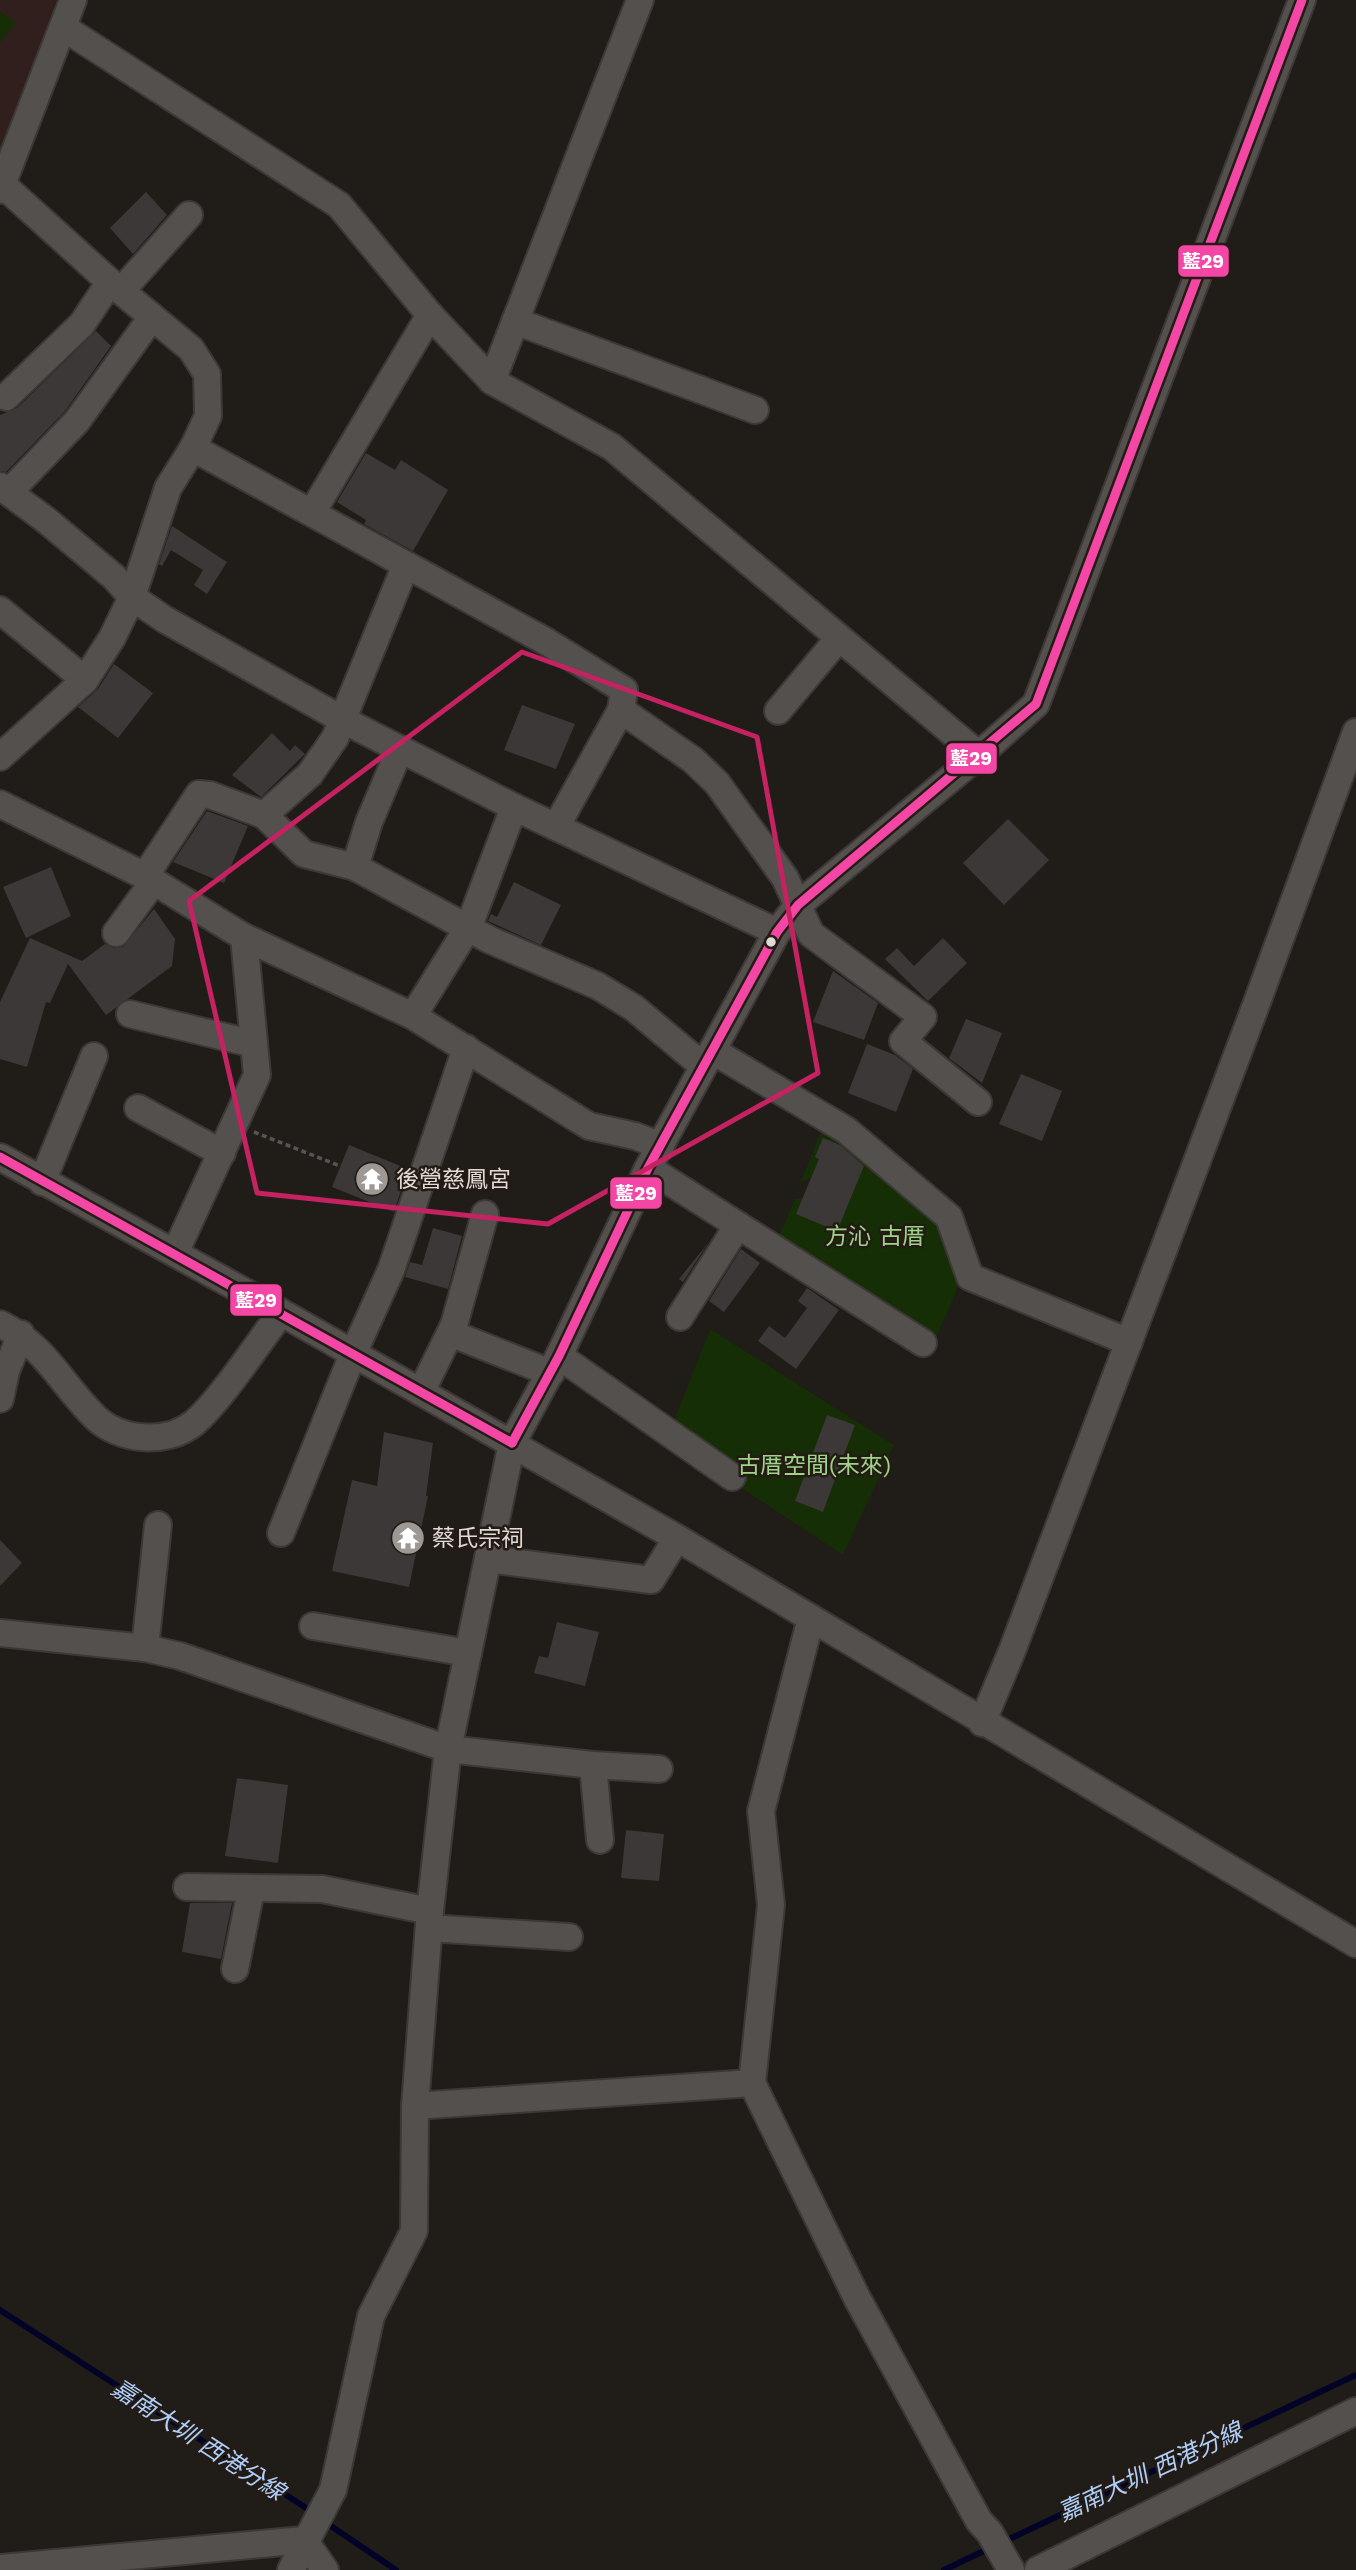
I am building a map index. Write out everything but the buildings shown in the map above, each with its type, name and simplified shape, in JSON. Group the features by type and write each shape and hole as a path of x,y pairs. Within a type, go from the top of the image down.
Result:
{"street":[{"path":"0,757 85,680 112,638 132,597 168,488 193,448 208,416 207,374 191,349 2,188 73,0"},
{"path":"492,381 640,0"},
{"path":"291,2570 304,2540 333,2490 371,2316 414,2231 415,2106 429,1919 448,1749 512,1443 555,1365 654,1157 777,932 797,905 979,755 1036,704 1302,0"},
{"path":"64,28 339,205 430,315 492,381 612,447 979,755"},
{"path":"6,397 189,215"},
{"path":"313,511 430,315"},
{"path":"152,317 77,422 5,489 114,578 132,597 164,619 343,720 514,807 777,932"},
{"path":"514,321 755,410"},
{"path":"193,448 313,511 405,567 547,642 625,690 621,710 556,827"},
{"path":"264,815 310,774 335,738 405,567"},
{"path":"0,610 85,680"},
{"path":"778,711 839,638"},
{"path":"621,710 692,760 717,783 785,878 811,934 923,1017 903,1041 978,1102"},
{"path":"982,1723 1129,1342 1356,732"},
{"path":"355,867 369,822 400,749"},
{"path":"116,933 198,794 210,795 264,815 304,854 355,867 469,926 490,940 598,986 708,1058 846,1130 949,1217 970,1277 1129,1342"},
{"path":"0,804 150,879 244,937 413,1016 589,1126 635,1136 654,1157 738,1226 923,1343"},
{"path":"413,1016 469,926 514,807"},
{"path":"174,1252 257,1075 244,937"},
{"path":"130,1014 254,1044"},
{"path":"281,1533 353,1354 391,1270 466,1048"},
{"path":"42,1182 94,1056"},
{"path":"138,1108 222,1153"},
{"path":"0,1157 174,1252 677,1538 982,1723 1356,1944"},
{"path":"421,1392 454,1325 485,1214"},
{"path":"680,1317 738,1226"},
{"path":"0,1399 10,1329 44,1353 94,1417 110,1430 132,1436 163,1436 194,1422 281,1313"},
{"path":"460,1338 555,1365 732,1478"},
{"path":"145,1648 158,1525"},
{"path":"488,1559 651,1580 677,1538"},
{"path":"811,1618 761,1811 771,1905 752,2083 857,2298 979,2521 990,2533 1011,2570"},
{"path":"313,1626 468,1653"},
{"path":"0,1633 145,1648 180,1656 448,1749 593,1765 659,1769"},
{"path":"593,1765 600,1840"},
{"path":"187,1887 322,1889 429,1919 569,1937"},
{"path":"235,1969 251,1890"},
{"path":"415,2106 752,2083"},
{"path":"1038,2570 1356,2411"},
{"path":"0,2568 304,2540"},
{"path":"304,2540 325,2570"}],"path":[{"path":"235,1125 341,1166"}],"highlighted area":[{"path":"522,652 757,737 818,1073 548,1224 257,1193 189,901"}],"shaded area":[{"path":"0,0 56,0 0,160"}],"green space":[{"path":"0,11 16,23 0,42"},
{"name":"方沁 古厝","path":"824,1124 946,1225 963,1275 933,1345 777,1241 795,1199 802,1198 823,1206 831,1186 811,1178 801,1182"},
{"name":"古厝空間(未來)","path":"710,1329 894,1445 843,1555 667,1439"}],"waterway":[{"name":"嘉南大圳 西港分線","path":"0,2310 314,2513"},
{"name":"嘉南大圳 西港分線","path":"1003,2542 1356,2375"},
{"name":"嘉南大圳 西港分線","path":"325,2522 396,2570"},
{"name":"嘉南大圳 西港分線","path":"944,2570 990,2548"}],"transit line":[{"name":"藍29","path":"512,1443 559,1356 648,1168 777,932 798,905 1036,704 1302,0"},
{"name":"藍29","path":"0,1157 512,1443"}],"place":[{"name":"後營慈鳳宮","path":"372,1179"},
{"name":"蔡氏宗祠","path":"408,1538"}]}
